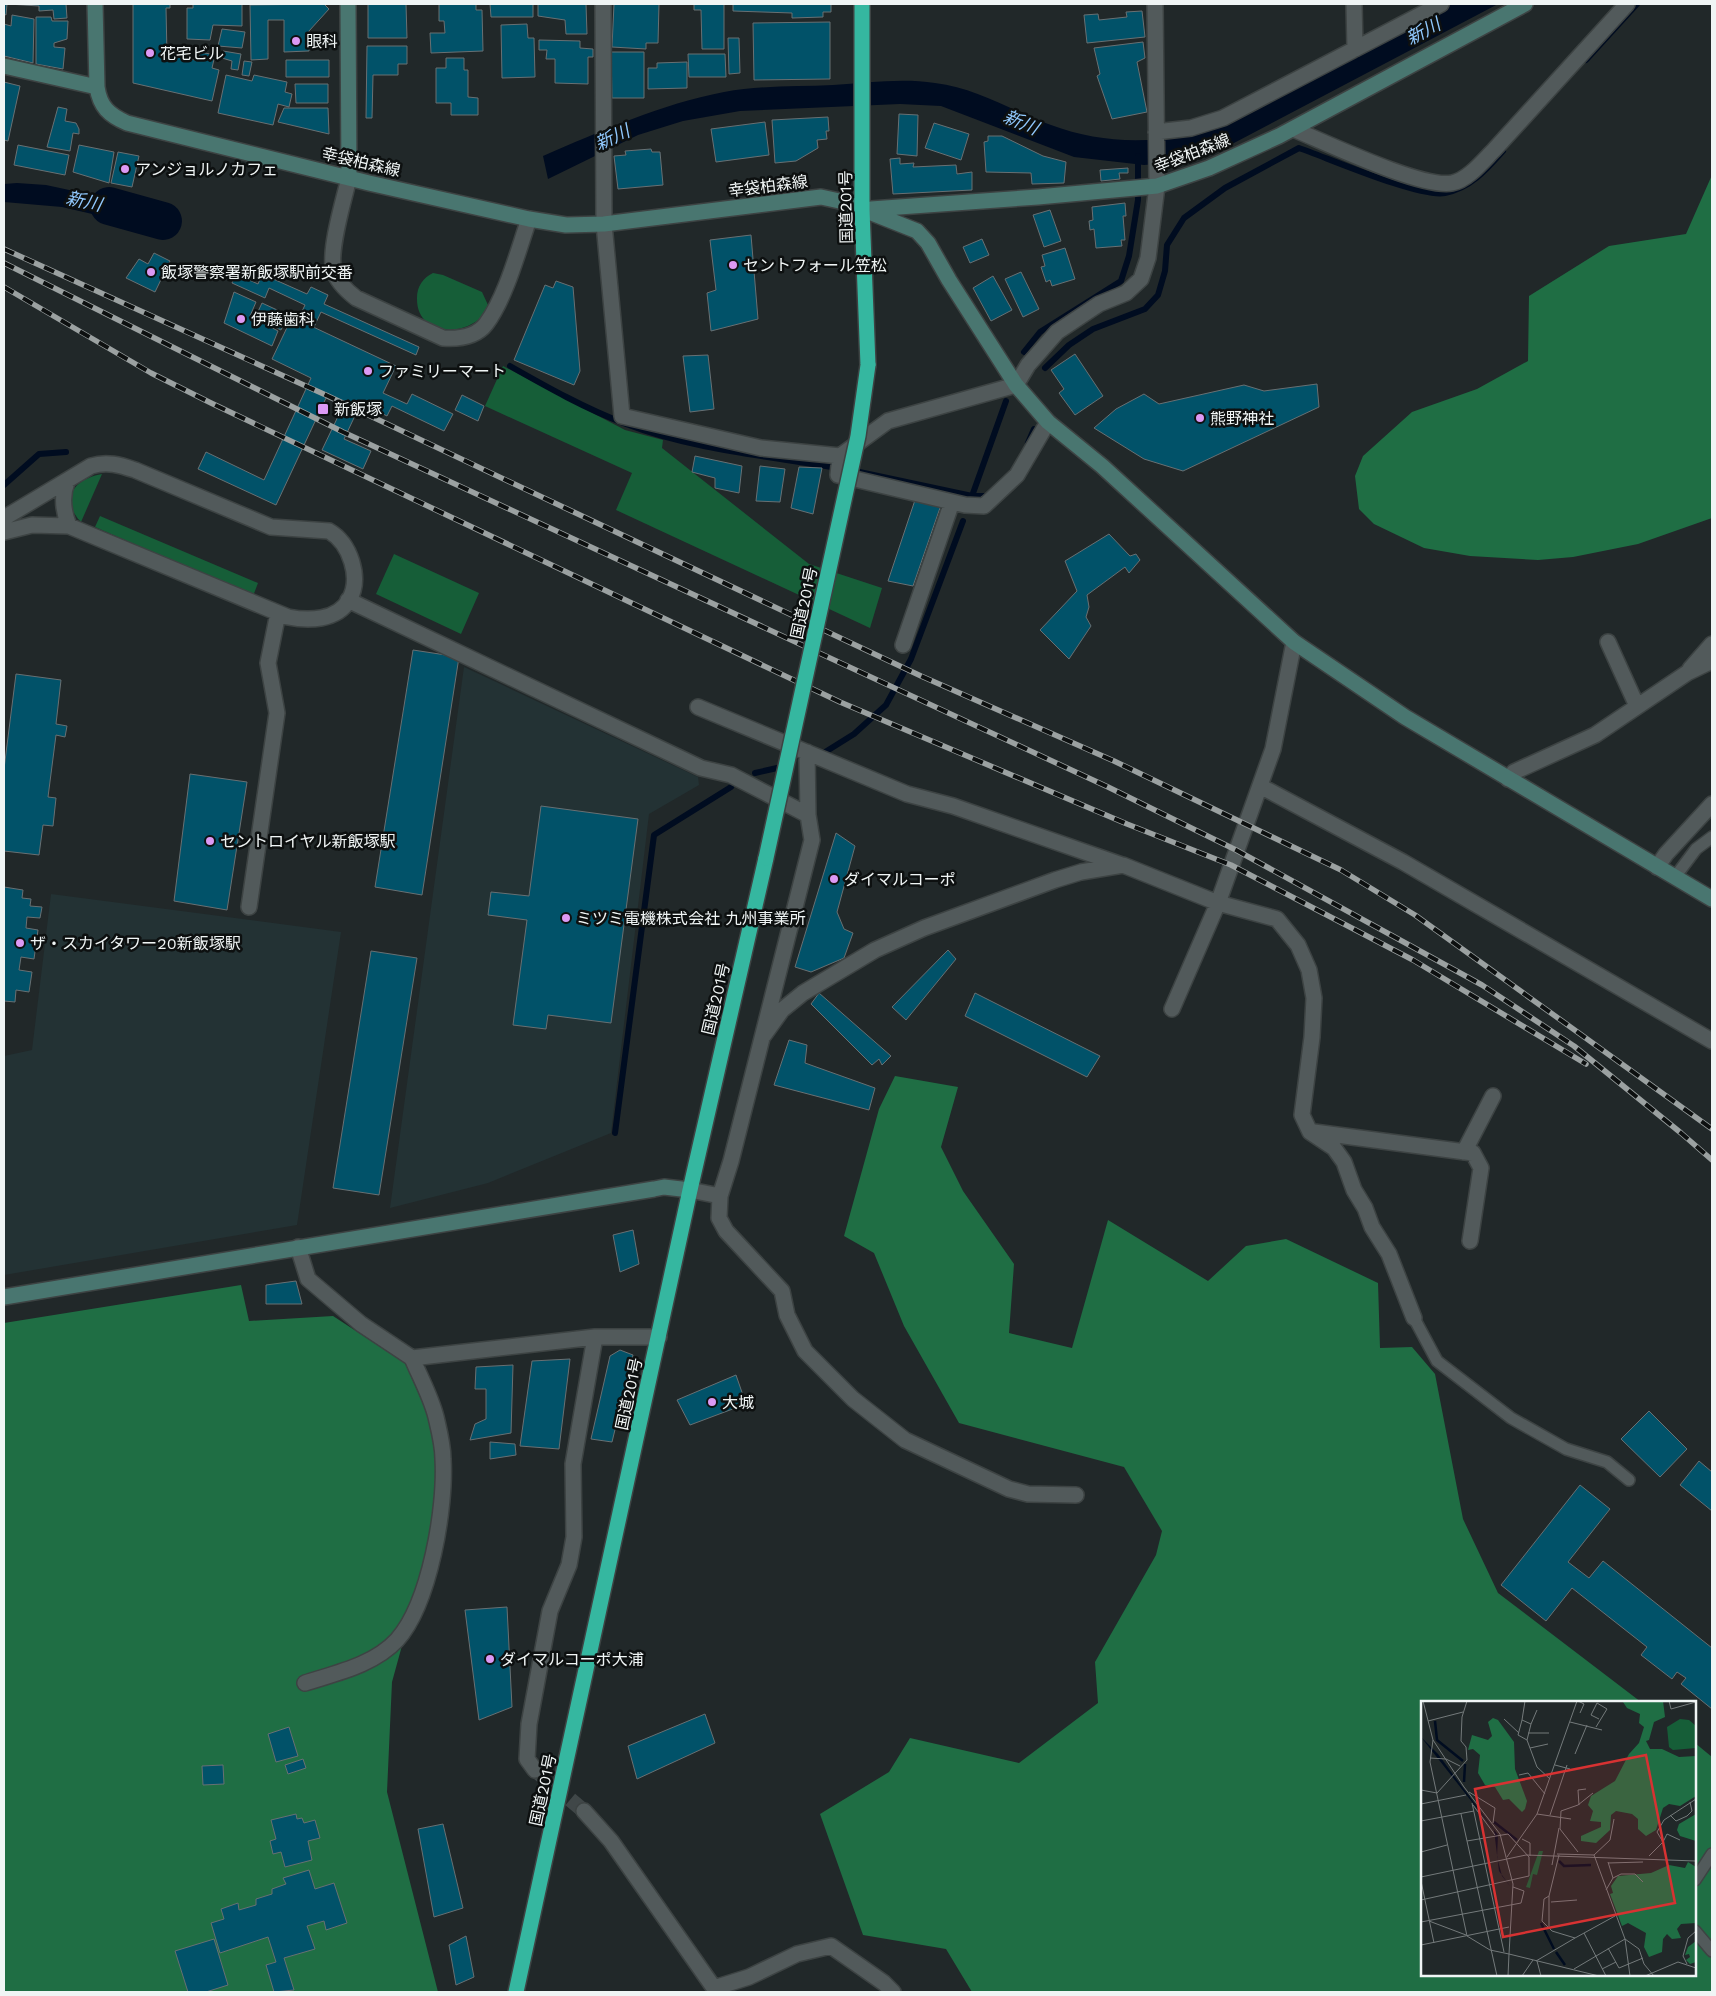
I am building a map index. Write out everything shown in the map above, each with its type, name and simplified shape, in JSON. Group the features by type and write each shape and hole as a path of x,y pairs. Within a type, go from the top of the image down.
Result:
{"highway":[{"name":"国道201号","path":"516,1992 690,1190 766,858 858,436 868,365 862,210 864,81 862,4"}],"street":[{"path":"4,66 96,87 95,4"},
{"path":"348,4 349,178 332,254 334,273 345,289 356,298 443,338 454,339 468,336 485,324 509,277 529,219"},
{"path":"603,4 604,224 622,416 762,448 840,456 888,420 1016,385 1028,365 1057,332 1099,304 1126,293 1141,279 1148,258 1158,186 1155,4"},
{"path":"1354,4 1355,49"},
{"path":"1156,135 1191,128 1223,118 1441,4"},
{"name":"幸袋柏森線","path":"96,87 104,108 128,123 349,178 529,219 566,225 604,224 820,197 844,202 862,210 1158,186 1209,168 1293,129 1526,4"},
{"path":"1293,129 1417,179 1452,183 1472,172 1494,150 1627,4"},
{"path":"862,210 917,231 928,243 949,280 1016,385 1048,422 1102,466 1294,642 1405,717 1712,899"},
{"path":"840,456 838,475 952,502 984,506 1017,475 1048,422"},
{"path":"4,518 91,466 100,463 113,463 135,470 271,527 329,531 344,543 353,566 353,583 348,600 330,615 315,620 304,620 278,613 69,526 32,525 4,532"},
{"path":"67,482 63,492 63,503 69,526"},
{"path":"903,645 952,502"},
{"path":"348,600 701,768 731,775 808,815"},
{"path":"249,907 277,713 268,663 278,613"},
{"path":"1172,1009 1218,903 1273,749 1294,642"},
{"path":"1608,642 1637,706"},
{"path":"1687,673 1693,663 1712,644"},
{"path":"1508,779 1514,772 1595,736 1687,673 1712,661"},
{"path":"698,707 907,794 952,806 1123,865 1218,903 1277,919 1298,945 1309,970 1314,998 1312,1037 1302,1114 1310,1132 1334,1148 1344,1162 1354,1190 1365,1208 1372,1227 1389,1254 1414,1318"},
{"path":"806,752 808,815 812,840 764,1035 720,1196 719,1218 726,1231 782,1291 787,1315 804,1351 853,1399 905,1440 1009,1489 1028,1494 1076,1495"},
{"path":"1260,786 1403,862 1712,1041"},
{"path":"1657,867 1666,854 1712,804"},
{"path":"764,1035 782,1010 803,993 891,943 924,928 1055,880 1081,872 1123,865"},
{"path":"1464,1152 1493,1096"},
{"path":"1310,1132 1473,1153 1481,1168 1470,1241"},
{"path":"4,1297 298,1246 664,1187 720,1196"},
{"path":"298,1246 308,1280 360,1324 412,1358 436,1416 444,1458 440,1511 431,1566 418,1609 397,1640 366,1662 305,1683"},
{"path":"412,1358 595,1337 622,1335 659,1337"},
{"path":"535,1770 527,1758 529,1724 550,1611 569,1565 574,1537 573,1464 595,1337"},
{"path":"584,1811 611,1842 716,1990 749,1977 797,1954 831,1946 884,1983 893,1992"}],"lane":[{"path":"1675,877 1696,849 1712,837"},
{"path":"1414,1318 1437,1361 1511,1418 1566,1448 1607,1462 1629,1480"},
{"path":"1696,1878 1712,1854"},
{"path":"1696,1932 1712,1951"}],"shaded area":[{"path":"464,667 698,777 699,785 649,814 611,1133 488,1183 390,1208"},
{"path":"51,894 341,932 297,1225 4,1275 4,1056 32,1050"}],"green space":[{"path":"1712,175 1712,518 1638,544 1573,557 1538,560 1470,556 1424,548 1374,524 1359,509 1355,476 1363,456 1412,412 1477,389 1528,361 1529,296 1609,246 1686,234"},
{"path":"433,273 443,275 482,292 488,305 483,315 473,323 462,328 449,330 437,328 427,322 419,312 417,294 421,283"},
{"path":"503,366 625,430 663,440 662,448 809,564 882,588 870,628 616,510 632,473 485,406"},
{"path":"102,474 81,522 74,514 71,506 73,491 84,480"},
{"path":"100,516 258,583 253,596 95,527"},
{"path":"394,554 479,593 461,634 376,594"},
{"path":"895,1076 958,1087 941,1147 963,1191 1014,1264 1009,1333 1072,1348 1108,1220 1208,1281 1246,1246 1286,1239 1378,1283 1380,1348 1412,1347 1435,1374 1463,1519 1498,1593 1640,1701 1421,1701 1421,1976 1696,1976 1696,1744 1712,1757 1712,1992 972,1992 946,1949 863,1935 820,1814 889,1772 910,1738 1019,1763 1098,1703 1095,1662 1156,1555 1162,1531 1124,1467 959,1423 904,1326 874,1253 844,1236 879,1109"},
{"path":"241,1285 249,1321 333,1316 405,1363 430,1419 437,1459 433,1511 425,1562 392,1682 387,1792 438,1992 4,1992 4,1323"}],"water":[{"path":"1449,4 1498,4 1234,143 1180,162 1144,165 1074,157 941,106 900,104 740,111 683,121 638,135 548,179 543,156 654,111 724,92 764,87 897,81 935,83 965,90 1051,125 1096,137 1119,140 1165,138 1210,128 1231,120"},
{"path":"4,184 46,185 162,210 157,229 62,207 4,202"}],"building":[{"path":"4,4 7,4 6,15 4,14"},
{"path":"8,4 66,4 67,18 54,19 53,10 39,11 39,6"},
{"name":"花宅ビル","path":"133,4 170,4 170,8 166,8 167,55 173,56 174,50 188,53 188,58 198,61 200,52 215,55 212,68 219,70 212,101 133,83"},
{"path":"193,4 242,4 242,26 213,25 210,40 187,39 187,8 193,8"},
{"name":"眼科","path":"324,4 329,9 309,31 309,51 284,52 284,20 268,20 268,59 251,60 250,5"},
{"path":"368,4 406,4 407,38 368,38"},
{"path":"439,4 476,4 476,10 482,10 483,51 431,53 430,33 445,33 444,21 439,21"},
{"path":"490,4 533,4 533,17 491,17"},
{"path":"538,4 586,4 587,34 566,34 565,20 538,16"},
{"path":"614,4 659,4 658,43 646,43 646,49 612,47"},
{"path":"694,4 724,4 724,49 702,49 701,10 694,10"},
{"path":"733,4 831,4 831,12 823,12 823,17 792,18 792,13 733,11"},
{"path":"1142,11 1145,37 1087,43 1084,15 1098,14 1099,20 1127,17 1126,12"},
{"path":"12,15 34,19 33,63 4,56 4,24 11,26"},
{"path":"36,17 51,17 52,21 68,21 67,39 54,43 54,47 65,48 63,69 36,64"},
{"path":"830,22 830,79 754,80 753,23"},
{"path":"527,24 528,38 534,38 535,77 502,78 501,25"},
{"path":"222,29 245,32 242,48 218,46"},
{"path":"728,38 739,38 740,73 729,74"},
{"path":"539,40 580,41 580,48 593,49 593,57 588,57 588,84 555,83 555,59 546,59 547,50 539,50"},
{"path":"1143,42 1145,58 1137,62 1147,112 1112,119 1097,76 1100,74 1094,48"},
{"path":"367,46 407,46 407,64 398,64 398,75 373,75 372,118 366,118"},
{"path":"223,51 241,54 238,70 231,69 232,61 222,58"},
{"path":"611,52 644,52 644,98 612,98"},
{"path":"688,54 725,54 726,77 689,77"},
{"path":"446,58 464,58 464,70 468,70 468,97 478,98 478,115 451,115 451,103 436,103 436,68 446,68"},
{"path":"286,60 329,60 329,77 286,77"},
{"path":"244,61 252,62 249,76 242,75"},
{"path":"687,62 687,88 648,89 648,68 657,68 657,63"},
{"path":"226,75 252,81 254,75 287,82 285,92 292,94 289,107 278,104 273,125 218,113"},
{"path":"4,82 20,86 8,141 4,140"},
{"path":"295,84 328,84 328,103 296,103"},
{"path":"58,107 67,109 65,121 76,123 79,129 79,134 73,133 70,151 47,147"},
{"path":"284,108 328,108 329,134 278,122"},
{"path":"899,114 918,115 917,156 897,154"},
{"path":"828,117 829,131 826,131 827,139 817,140 818,148 796,161 775,163 772,120"},
{"path":"765,122 769,155 716,162 711,129"},
{"path":"934,123 969,134 961,160 925,148"},
{"path":"988,136 1002,136 1043,156 1066,162 1064,183 1032,184 1031,173 986,172 984,142 988,141"},
{"path":"18,145 69,155 65,175 14,165"},
{"path":"79,145 114,152 109,183 73,172"},
{"path":"651,149 652,152 660,152 663,185 618,189 614,156 626,155 625,151"},
{"name":"アンジョルノカフェ","path":"118,152 139,156 132,187 111,183"},
{"path":"900,158 900,164 914,163 913,167 956,165 957,174 972,172 972,190 893,194 890,159"},
{"path":"1128,168 1128,173 1119,173 1120,179 1101,181 1100,170"},
{"path":"1125,203 1126,216 1123,216 1125,240 1121,240 1122,246 1096,248 1094,229 1090,230 1089,221 1093,220 1092,207"},
{"path":"1050,210 1061,241 1044,247 1033,215"},
{"name":"セントフォール笠松","path":"751,235 758,319 711,331 707,293 716,290 710,240"},
{"path":"982,239 989,255 970,263 963,247"},
{"path":"1065,248 1075,279 1052,286 1050,280 1046,282 1041,267 1045,266 1042,255"},
{"path":"154,253 170,261 155,292 126,278 139,259 148,264"},
{"path":"1021,272 1039,309 1023,317 1005,279"},
{"path":"236,274 258,284 262,274 307,294 311,287 328,295 324,304 419,347 416,355 321,312 314,327 298,320 305,305 269,288 265,298 232,283"},
{"path":"993,276 1012,310 991,321 973,288"},
{"path":"556,281 573,287 580,371 574,385 514,360 545,285 553,288"},
{"name":"伊藤歯科","path":"234,292 256,302 250,316 278,331 272,346 224,323"},
{"path":"262,303 288,315 281,330 255,318"},
{"path":"292,317 396,366 383,393 407,404 412,394 453,414 444,431 392,406 387,416 361,403 344,439 371,451 363,469 322,450 343,406 326,398 276,505 198,469 206,452 264,480 311,378 272,359"},
{"path":"1075,354 1103,396 1075,415 1059,393 1064,389 1051,370"},
{"path":"708,355 714,409 690,412 683,356"},
{"name":"熊野神社","path":"1317,384 1319,407 1183,471 1144,459 1094,428 1116,409 1144,394 1159,404 1244,385 1264,391"},
{"path":"462,395 484,406 478,421 455,410"},
{"path":"695,456 742,466 739,493 715,488 715,478 692,472"},
{"path":"760,466 785,469 780,502 756,501"},
{"path":"799,467 822,468 813,514 791,508"},
{"path":"915,500 941,505 913,586 888,581"},
{"path":"1109,534 1130,556 1136,554 1140,560 1129,573 1125,567 1087,595 1089,607 1086,617 1091,626 1069,659 1040,630 1077,591 1065,561"},
{"path":"413,650 459,657 422,895 375,887"},
{"path":"16,674 61,680 56,724 67,726 65,737 56,735 48,797 56,798 53,826 43,825 39,855 4,851 4,769"},
{"name":"セントロイヤル新飯塚駅","path":"190,774 247,782 227,910 174,901"},
{"name":"ミツミ電機株式会社 九州事業所","path":"541,806 638,819 611,1023 548,1015 546,1029 513,1025 527,920 488,915 491,892 529,896"},
{"name":"ダイマルコーポ","path":"836,833 855,846 837,912 844,929 853,933 844,958 811,972 795,967"},
{"name":"ザ・スカイタワー20新飯塚駅","path":"4,887 23,890 22,898 31,899 30,906 42,907 40,918 27,917 26,928 38,930 34,959 21,957 19,970 32,972 29,992 16,990 15,1002 4,1001"},
{"path":"948,950 956,959 906,1020 892,1007"},
{"path":"371,951 417,958 379,1195 333,1188"},
{"path":"819,993 891,1056 882,1065 879,1059 872,1065 811,1004"},
{"path":"975,993 1100,1056 1087,1077 965,1016"},
{"path":"789,1040 807,1045 805,1063 875,1088 869,1110 774,1085"},
{"path":"633,1230 639,1264 620,1272 613,1235"},
{"path":"296,1281 302,1304 266,1304 266,1285"},
{"path":"620,1350 633,1355 612,1442 591,1439 610,1356"},
{"path":"570,1359 559,1449 520,1446 532,1361"},
{"path":"513,1365 511,1433 470,1440 475,1424 486,1419 486,1389 475,1389 476,1367"},
{"name":"大城","path":"736,1375 746,1404 690,1425 677,1400"},
{"path":"1649,1411 1687,1449 1660,1477 1621,1439"},
{"path":"490,1442 515,1444 516,1455 490,1459"},
{"path":"1699,1461 1712,1472 1712,1511 1680,1485"},
{"path":"1580,1485 1610,1509 1568,1562 1589,1578 1603,1561 1712,1648 1712,1709 1681,1684 1686,1678 1677,1672 1672,1679 1641,1655 1647,1647 1572,1588 1546,1621 1501,1585"},
{"name":"ダイマルコーポ大浦","path":"507,1607 512,1707 479,1720 465,1610"},
{"path":"705,1714 715,1743 637,1779 628,1746"},
{"path":"289,1727 298,1756 276,1762 268,1734"},
{"path":"303,1759 306,1768 288,1774 285,1765"},
{"path":"223,1765 224,1784 203,1785 202,1766"},
{"path":"296,1814 297,1819 302,1818 304,1823 315,1820 320,1838 308,1841 312,1860 285,1867 281,1852 273,1854 270,1841 276,1839 271,1820"},
{"path":"443,1824 463,1908 434,1917 418,1829"},
{"path":"309,1870 315,1889 334,1883 347,1923 326,1930 324,1921 307,1926 315,1949 284,1958 294,1990 274,1992 266,1965 276,1962 268,1937 220,1953 211,1923 224,1919 221,1909 238,1903 239,1910 256,1905 256,1899 272,1894 272,1889 286,1884 283,1878"},
{"path":"466,1936 474,1977 456,1985 449,1945"},
{"path":"214,1939 228,1985 206,1992 188,1992 175,1951"}],"waterway":[{"path":"1586,60 1637,4"},
{"path":"1045,368 1069,345 1093,329 1145,309 1158,295 1165,271 1167,245 1184,218 1225,188 1299,148 1395,184 1432,193 1445,193 1463,187 1478,177 1503,151"},
{"path":"1024,352 1040,332 1121,281 1129,256 1138,200 1138,156"},
{"name":"新川","path":"109,206 163,221"},
{"path":"510,366 596,412 651,433 704,446 838,468"},
{"path":"972,496 1006,401"},
{"path":"1028,443 1034,429"},
{"path":"4,485 39,454 66,452"},
{"path":"850,470 972,496 990,496"},
{"path":"822,754 854,734 886,705 911,659 963,521"},
{"path":"755,773 786,766"},
{"path":"615,1133 654,835 731,787"}],"tunnel":[{"path":"535,1770 584,1811"}],"railway":[{"path":"4,249 328,396 921,676 1114,761 1341,870 1415,915 1712,1129"},
{"path":"4,263 343,432 1108,787 1236,850 1482,985 1574,1046 1712,1160"},
{"path":"4,287 151,373 211,403 840,702 1127,824 1231,865 1413,960 1586,1064"}],"place":[{"name":"眼科","path":"296,41"},
{"name":"花宅ビル","path":"150,53"},
{"name":"アンジョルノカフェ","path":"125,169"},
{"name":"セントフォール笠松","path":"733,265"},
{"name":"飯塚警察署新飯塚駅前交番","path":"151,272"},
{"name":"伊藤歯科","path":"241,319"},
{"name":"ファミリーマート","path":"368,371"},
{"name":"新飯塚","path":"323,409"},
{"name":"熊野神社","path":"1200,418"},
{"name":"セントロイヤル新飯塚駅","path":"210,841"},
{"name":"ダイマルコーポ","path":"834,879"},
{"name":"ミツミ電機株式会社 九州事業所","path":"566,918"},
{"name":"ザ・スカイタワー20新飯塚駅","path":"20,943"},
{"name":"大城","path":"712,1402"},
{"name":"ダイマルコーポ大浦","path":"490,1659"}]}
